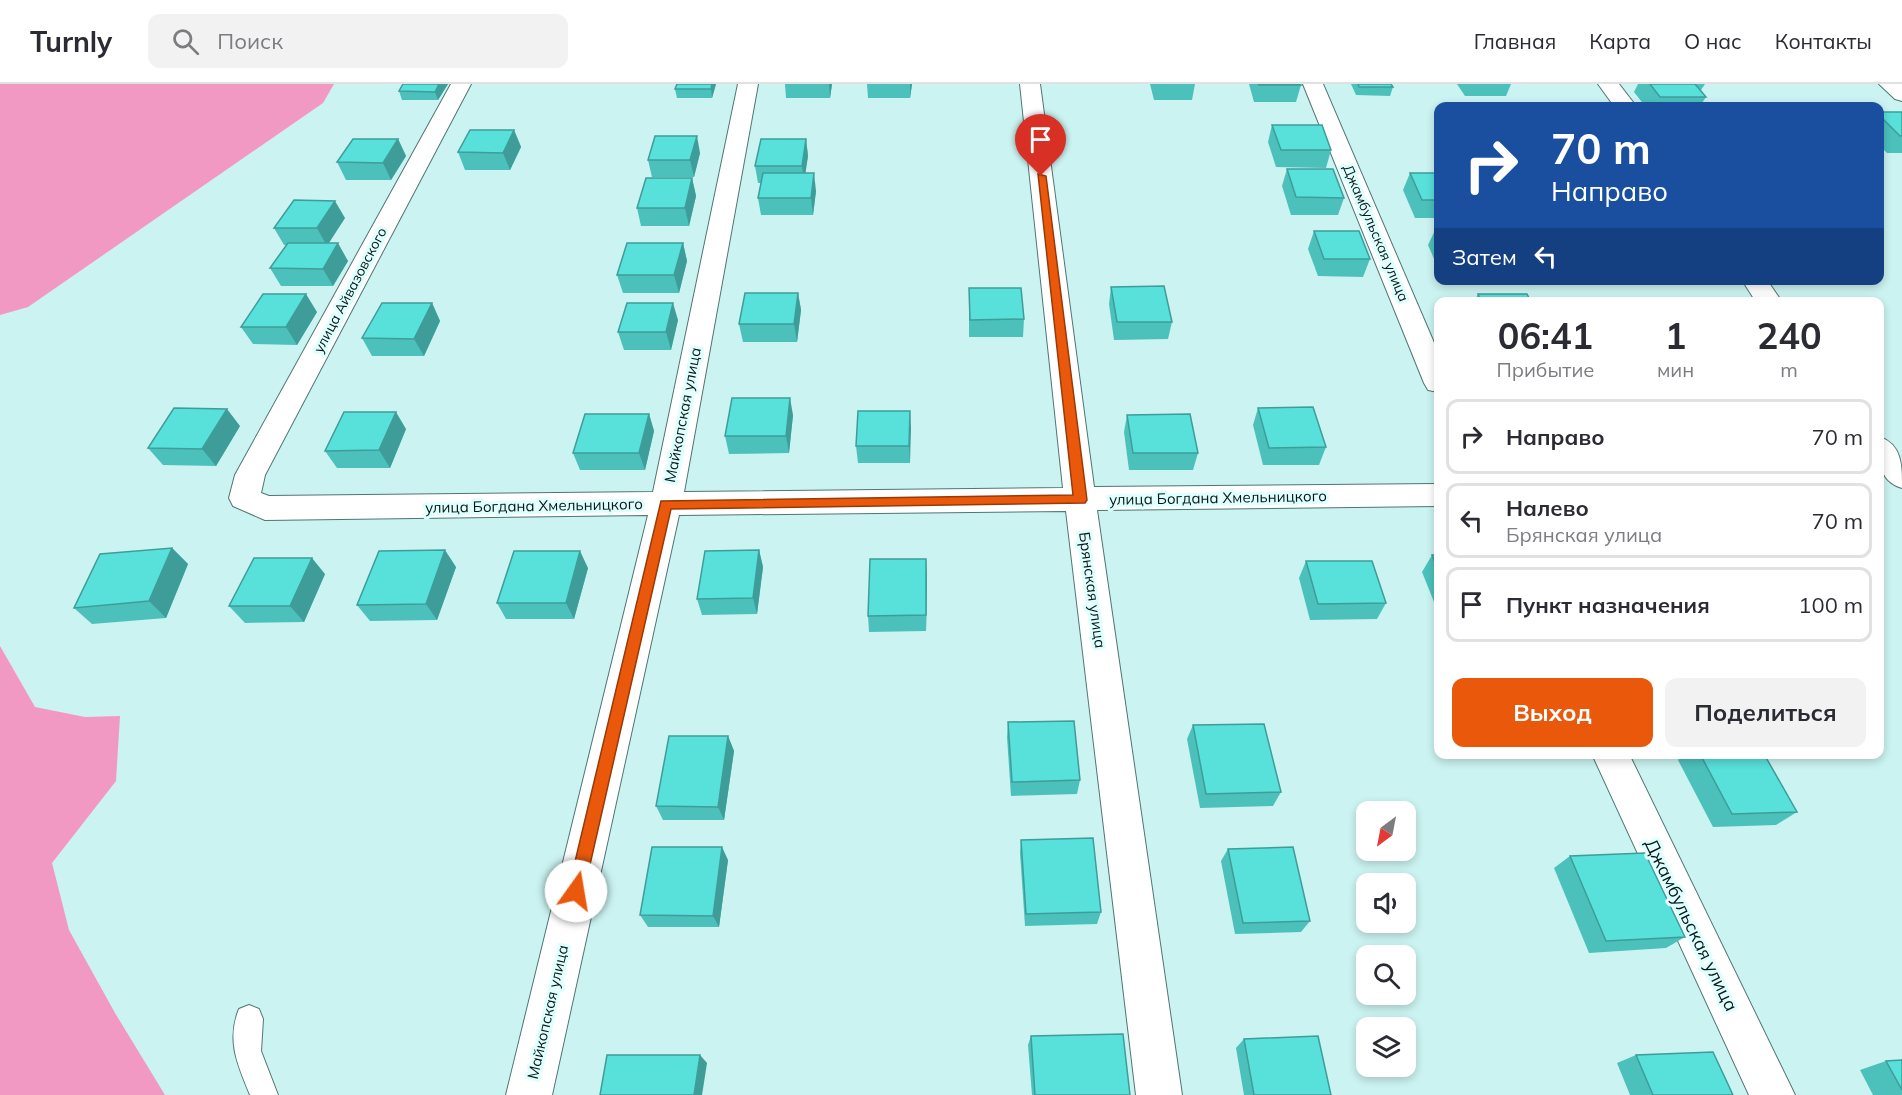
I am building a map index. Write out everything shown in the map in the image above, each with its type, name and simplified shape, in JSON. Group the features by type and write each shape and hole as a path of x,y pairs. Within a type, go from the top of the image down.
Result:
{"street":[{"name":"улица Айвазовского","path":"244,498 250,475 461,84"},
{"name":"Майкопская улица","path":"529,1095 666,504 748,84"},
{"name":"Брянская улица","path":"1030,84 1080,500 1159,1095"},
{"name":"Джамбульская улица","path":"1313,84 1434,373"},
{"path":"1608,84 1621,102"},
{"path":"1889,84 1902,95"},
{"path":"1884,453 1902,477"},
{"path":"1884,493 1902,493"},
{"name":"улица Богдана Хмельницкого","path":"244,498 265,508 1434,495"},
{"name":"Джамбульская улица","path":"1612,759 1772,1095"}],"lane":[{"path":"249,1019 247,1051 264,1095"}],"shaded area":[{"path":"0,84 334,84 323,103 28,307 0,315"},
{"path":"0,646 35,707 85,717 120,716 116,781 52,863 69,930 115,1013 165,1095 0,1095"}],"building":[{"path":"403,84 439,84 435,92 399,91"},
{"path":"677,84 712,84 711,89 675,89"},
{"path":"1300,84 1301,85 1259,85"},
{"path":"1358,84 1391,84 1393,87 1359,87"},
{"path":"1650,84 1695,84 1706,97 1660,97"},
{"path":"1884,112 1902,112 1902,136 1884,120"},
{"path":"1272,125 1322,125 1331,150 1281,150"},
{"path":"470,130 514,130 503,153 458,152"},
{"path":"655,136 697,136 690,160 648,160"},
{"path":"353,139 398,139 383,163 337,162"},
{"path":"761,139 806,139 802,166 755,166"},
{"path":"1287,169 1333,169 1344,198 1296,197"},
{"path":"763,173 814,173 811,198 758,198"},
{"path":"1410,173 1434,173 1434,200 1422,200"},
{"path":"646,178 692,178 685,208 637,208"},
{"path":"294,200 335,201 317,228 274,228"},
{"path":"1314,231 1359,231 1370,259 1324,259"},
{"path":"288,243 338,243 323,269 270,268"},
{"path":"627,243 683,243 674,275 617,275"},
{"path":"1164,286 1172,322 1117,322 1111,287"},
{"path":"969,288 1021,288 1024,319 970,320"},
{"path":"745,293 798,293 794,324 739,324"},
{"path":"263,294 306,294 286,327 241,327"},
{"path":"1478,294 1527,294 1528,297 1479,297"},
{"path":"382,303 432,303 414,339 362,338"},
{"path":"627,303 673,303 666,332 618,332"},
{"path":"732,398 790,398 786,436 725,436"},
{"path":"1313,407 1326,447 1269,448 1258,408"},
{"path":"174,408 227,409 202,449 148,448"},
{"path":"858,411 910,411 909,446 856,446"},
{"path":"344,412 396,412 379,450 325,451"},
{"path":"585,414 649,414 639,453 573,453"},
{"path":"1190,414 1198,453 1133,453 1127,415"},
{"path":"172,548 149,601 74,608 100,554"},
{"path":"445,550 426,604 357,605 379,551"},
{"path":"759,550 753,598 697,599 705,551"},
{"path":"514,551 580,551 566,603 497,603"},
{"path":"254,558 312,558 290,606 229,606"},
{"path":"870,559 926,559 926,615 868,616"},
{"path":"1306,561 1372,561 1386,603 1318,604"},
{"path":"1074,721 1080,780 1012,782 1008,722"},
{"path":"1264,724 1281,792 1206,794 1193,725"},
{"path":"669,736 728,736 718,807 656,806"},
{"path":"1703,759 1767,759 1797,812 1732,814"},
{"path":"1093,838 1101,912 1026,914 1021,840"},
{"path":"652,847 722,847 713,916 640,915"},
{"path":"1293,847 1310,921 1243,923 1228,849"},
{"path":"1645,853 1685,937 1606,941 1570,856"},
{"path":"1123,1034 1130,1095 1035,1095 1031,1036"},
{"path":"1318,1036 1331,1095 1254,1095 1244,1039"},
{"path":"1713,1052 1733,1095 1653,1095 1636,1055"},
{"path":"607,1055 700,1055 694,1095 600,1095"},
{"path":"1902,1060 1902,1090 1886,1061"}],"route":[{"path":"576,891 666,504 1080,500 1041,176"}]}
